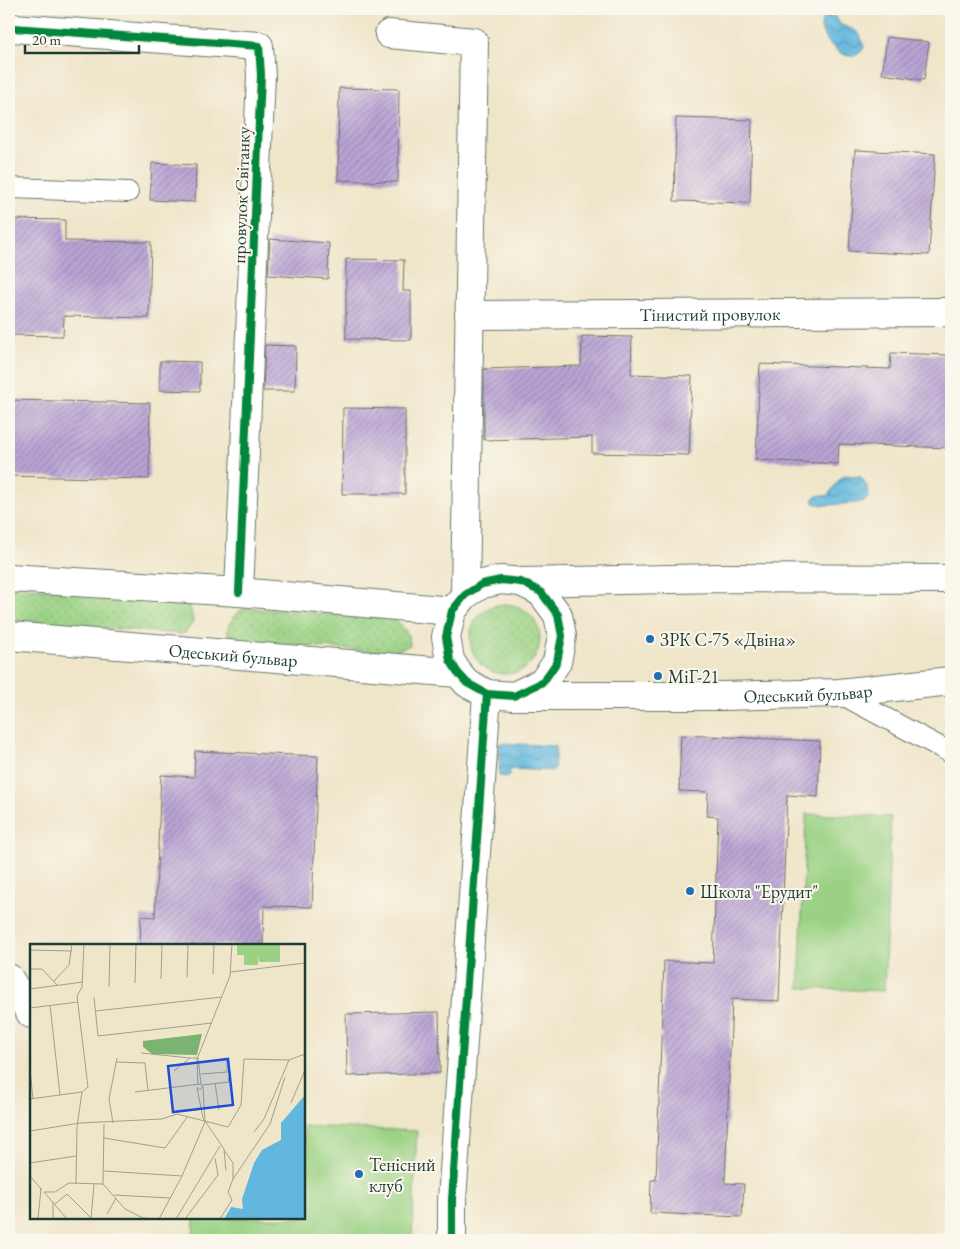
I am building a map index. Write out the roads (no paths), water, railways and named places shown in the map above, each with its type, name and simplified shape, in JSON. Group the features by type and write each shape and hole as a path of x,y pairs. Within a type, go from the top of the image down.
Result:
{"street":[{"name":"провулок Світанку","path":"13,28 260,46 261,75 239,592"},
{"path":"389,34 474,42 469,315 455,614 450,660 467,683 501,695 543,682 557,662 562,636 558,615 531,587"},
{"name":"Тінистий провулок","path":"469,315 951,312"},
{"path":"9,578 239,592 455,614"},
{"path":"455,614 482,584 501,580 531,587 721,578 951,579"},
{"name":"Одеський бульвар","path":"9,636 458,673"},
{"name":"Одеський бульвар","path":"501,695 723,696 839,693 951,681"},
{"path":"452,1240 452,1190 501,695"},
{"path":"9,978 30,1012"}],"lane":[{"path":"9,188 128,192"},
{"path":"839,693 951,753"}],"water":[{"path":"835,16 840,24 858,33 864,47 859,53 854,56 842,54 826,39 821,24 823,18"},
{"path":"846,475 861,477 869,492 867,499 857,503 835,505 814,503 814,498 820,495 827,496"},
{"path":"500,743 556,746 554,771 510,769 509,777 499,776"}],"place":[{"name":"ЗРК С-75 «Двіна»","path":"650,639"},
{"name":"МіГ-21","path":"658,676"},
{"name":"Школа \"Ерудит\"","path":"690,891"},
{"name":"Тенісний клуб","path":"359,1174"}]}
